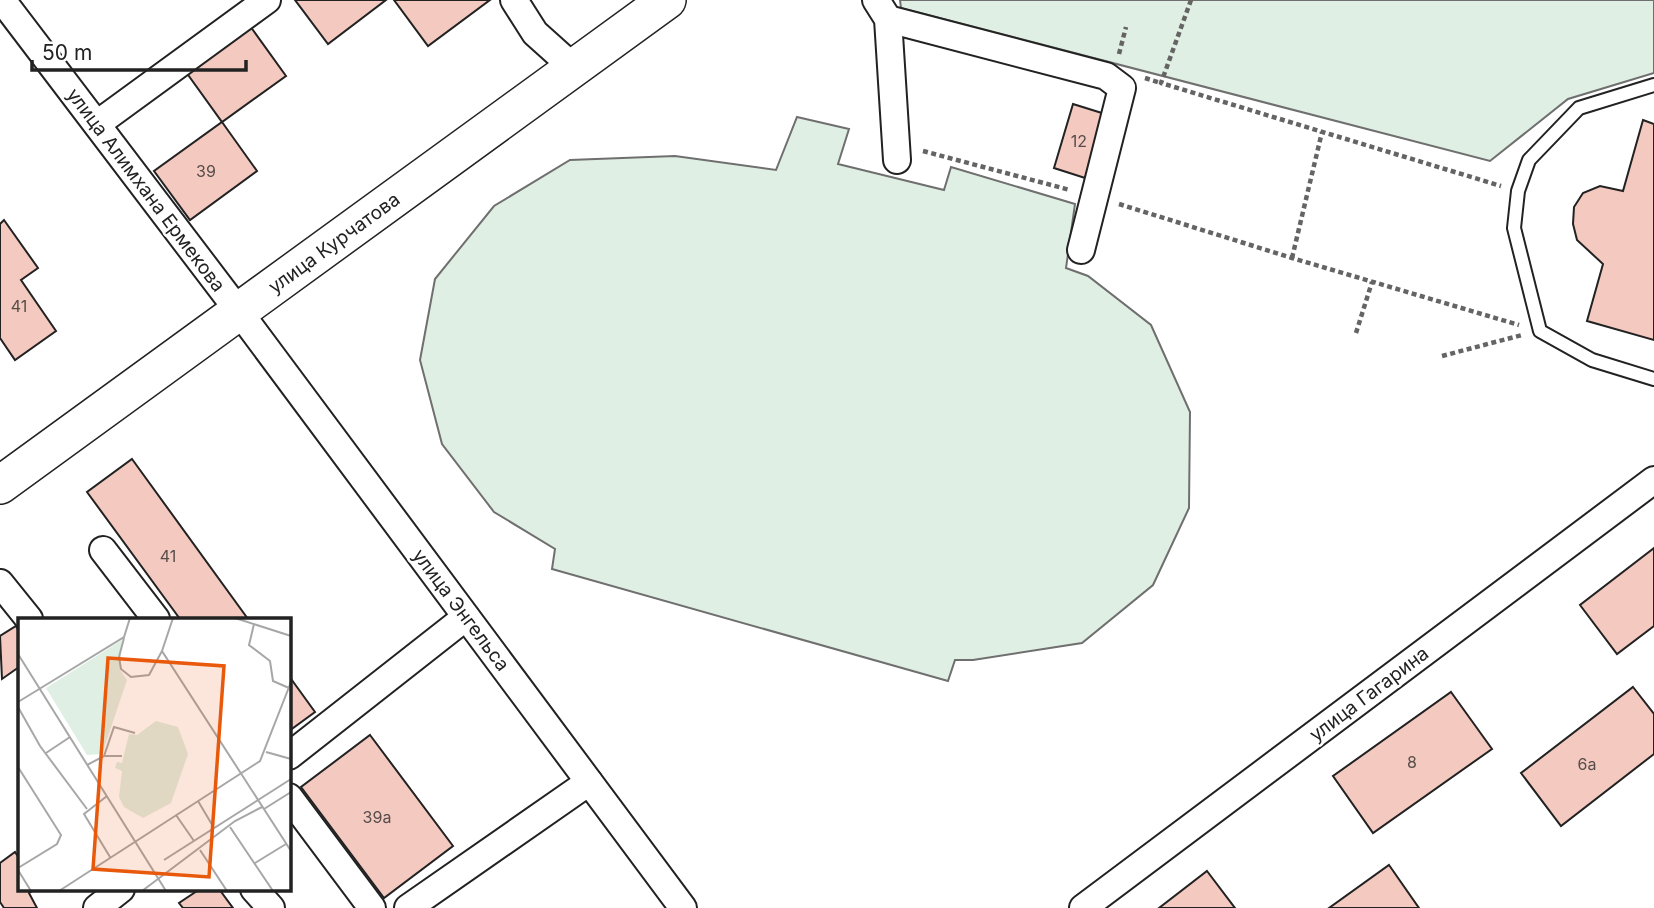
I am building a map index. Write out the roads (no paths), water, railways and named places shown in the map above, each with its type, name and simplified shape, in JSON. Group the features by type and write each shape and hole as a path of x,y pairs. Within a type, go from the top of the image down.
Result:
{"street":[{"name":"улица Алимхана Ермекова","path":"2,0 240,313"},
{"path":"97,124 267,0"},
{"path":"514,0 535,33 574,68"},
{"name":"улица Курчатова","path":"0,485 667,0"},
{"path":"897,152 882,10 1106,76 1122,88 1081,250"},
{"name":"улица Энгельса","path":"240,313 683,908"},
{"name":"улица Гагарина","path":"1083,908 1654,480"},
{"path":"103,550 155,618"},
{"path":"0,583 28,618"},
{"path":"290,755 466,617"},
{"path":"408,908 589,782"},
{"path":"290,798 372,908"},
{"path":"97,908 120,890"},
{"path":"255,890 271,908"}],"lane":[{"path":"1654,85 1579,108 1529,160 1518,191 1514,228 1540,331 1591,360 1654,379"}]}
